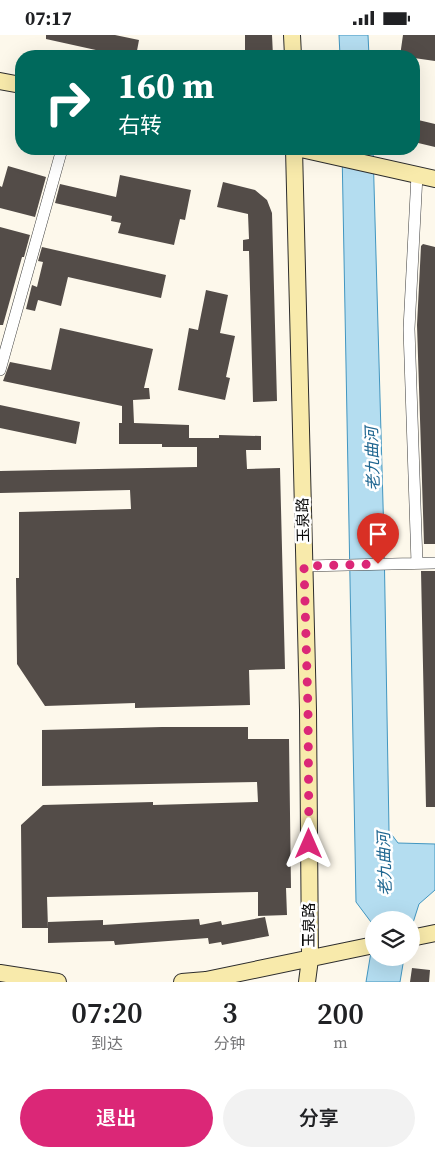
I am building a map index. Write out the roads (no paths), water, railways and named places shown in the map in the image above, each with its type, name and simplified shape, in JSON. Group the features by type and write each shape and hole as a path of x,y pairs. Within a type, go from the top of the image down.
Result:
{"street":[{"path":"292,35 292,50"},
{"path":"0,81 15,84"},
{"path":"0,370 60,155"},
{"name":"玉泉路","path":"294,155 308,710 310,959 306,982"},
{"path":"329,155 435,179"},
{"path":"417,175 409,329 417,563"},
{"path":"304,566 435,563"},
{"path":"420,936 435,933"},
{"path":"182,982 206,980 365,947"},
{"path":"0,973 58,982"}],"water":[{"path":"339,35 368,35 369,50 340,50"},
{"name":"老九曲河","path":"342,155 373,155 384,539 389,831 398,843 435,844 435,890 419,904 417,911 365,911 365,914 356,902"},
{"path":"369,966 403,966 400,982 366,982"}]}
